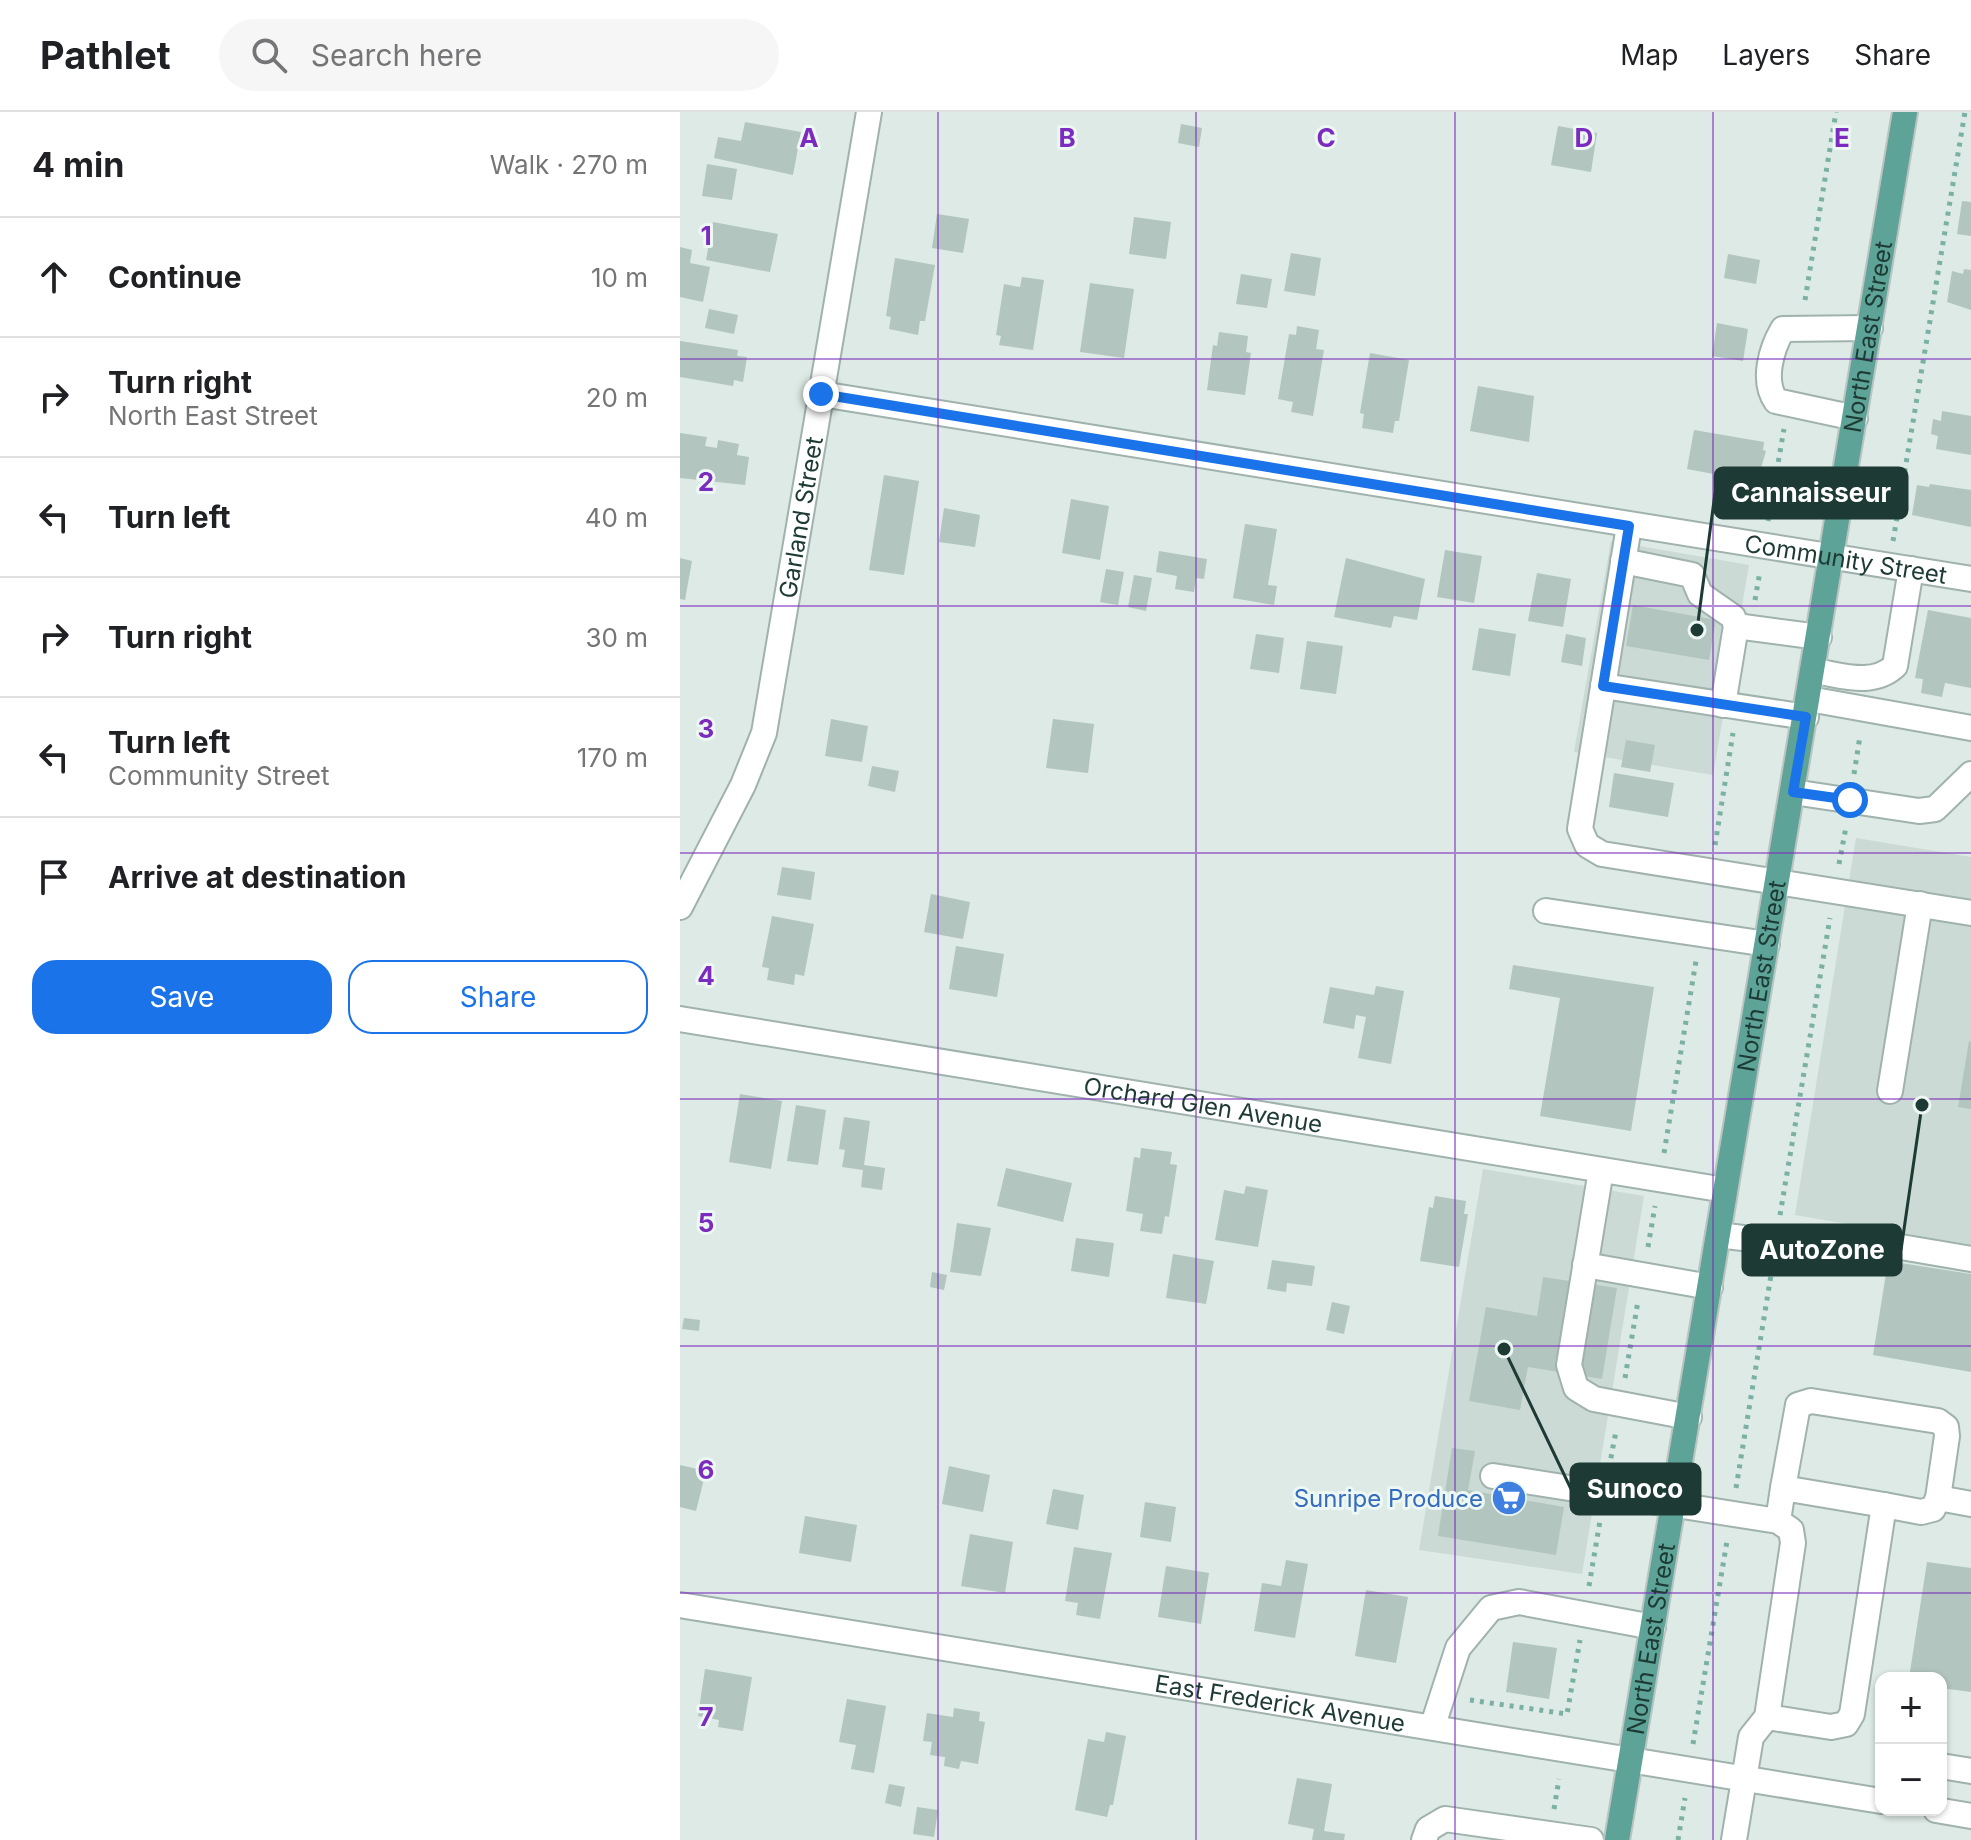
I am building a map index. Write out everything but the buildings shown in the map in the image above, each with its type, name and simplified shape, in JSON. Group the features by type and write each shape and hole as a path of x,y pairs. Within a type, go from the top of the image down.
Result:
{"main road":[{"name":"North East Street","path":"1617,1840 1833,559 1905,112"}],"street":[{"name":"Garland Street","path":"680,907 743,785 764,733 869,112"},
{"path":"1855,418 1776,401 1769,391 1769,377 1776,341 1783,329 1870,328"},
{"name":"Community Street","path":"821,394 1971,579"},
{"path":"1629,526 1580,829 1587,845 1602,854 1971,913"},
{"path":"1623,561 1692,575 1700,594 1733,617 1736,626 1723,705"},
{"path":"1814,671 1870,679 1883,677 1895,666 1900,567"},
{"path":"1736,626 1819,637"},
{"path":"1603,686 1723,705 1865,709 1971,728"},
{"path":"1793,792 1919,811 1935,809 1971,774"},
{"path":"1890,1091 1920,904"},
{"path":"1546,911 1767,944"},
{"name":"Orchard Glen Avenue","path":"680,1019 1725,1190"},
{"path":"1601,1170 1569,1365 1576,1388 1594,1399 1689,1417"},
{"path":"1718,1235 1776,1242 1895,1246 1971,1259"},
{"path":"1585,1265 1710,1287"},
{"path":"1778,1521 1794,1415 1798,1405 1811,1401 1938,1421 1946,1427 1938,1498 1933,1509 1921,1512 1783,1488"},
{"path":"1493,1476 1778,1521 1791,1530 1793,1543 1767,1717 1751,1737 1734,1840"},
{"path":"1938,1498 1971,1504"},
{"path":"1767,1717 1831,1727 1846,1724 1852,1714 1884,1505"},
{"path":"1433,1725 1458,1648 1491,1608 1519,1602 1653,1627"},
{"name":"East Frederick Avenue","path":"680,1605 1562,1746 1630,1762 1875,1800"},
{"path":"1947,1767 1971,1771"},
{"path":"1947,1812 1971,1816"},
{"path":"1424,1840 1428,1829 1445,1819 1591,1840"}],"path":[{"path":"1900,567 1965,112"},
{"path":"1678,1840 1865,709"},
{"path":"1442,1696 1567,1714"}],"shaded area":[{"path":"1611,541 1749,565 1713,775 1574,752"},
{"path":"1856,838 1971,857 1971,1245 1795,1215"},
{"path":"1483,1169 1644,1196 1582,1574 1419,1550"}],"place":[{"name":"Cannaisseur","path":"1697,630"},
{"name":"AutoZone","path":"1922,1105"},
{"name":"Sunoco","path":"1504,1349"},
{"name":"Sunripe Produce","path":"1509,1498"}],"route":[{"path":"821,394 1629,526 1603,686 1806,717 1793,792 1850,800"}]}
